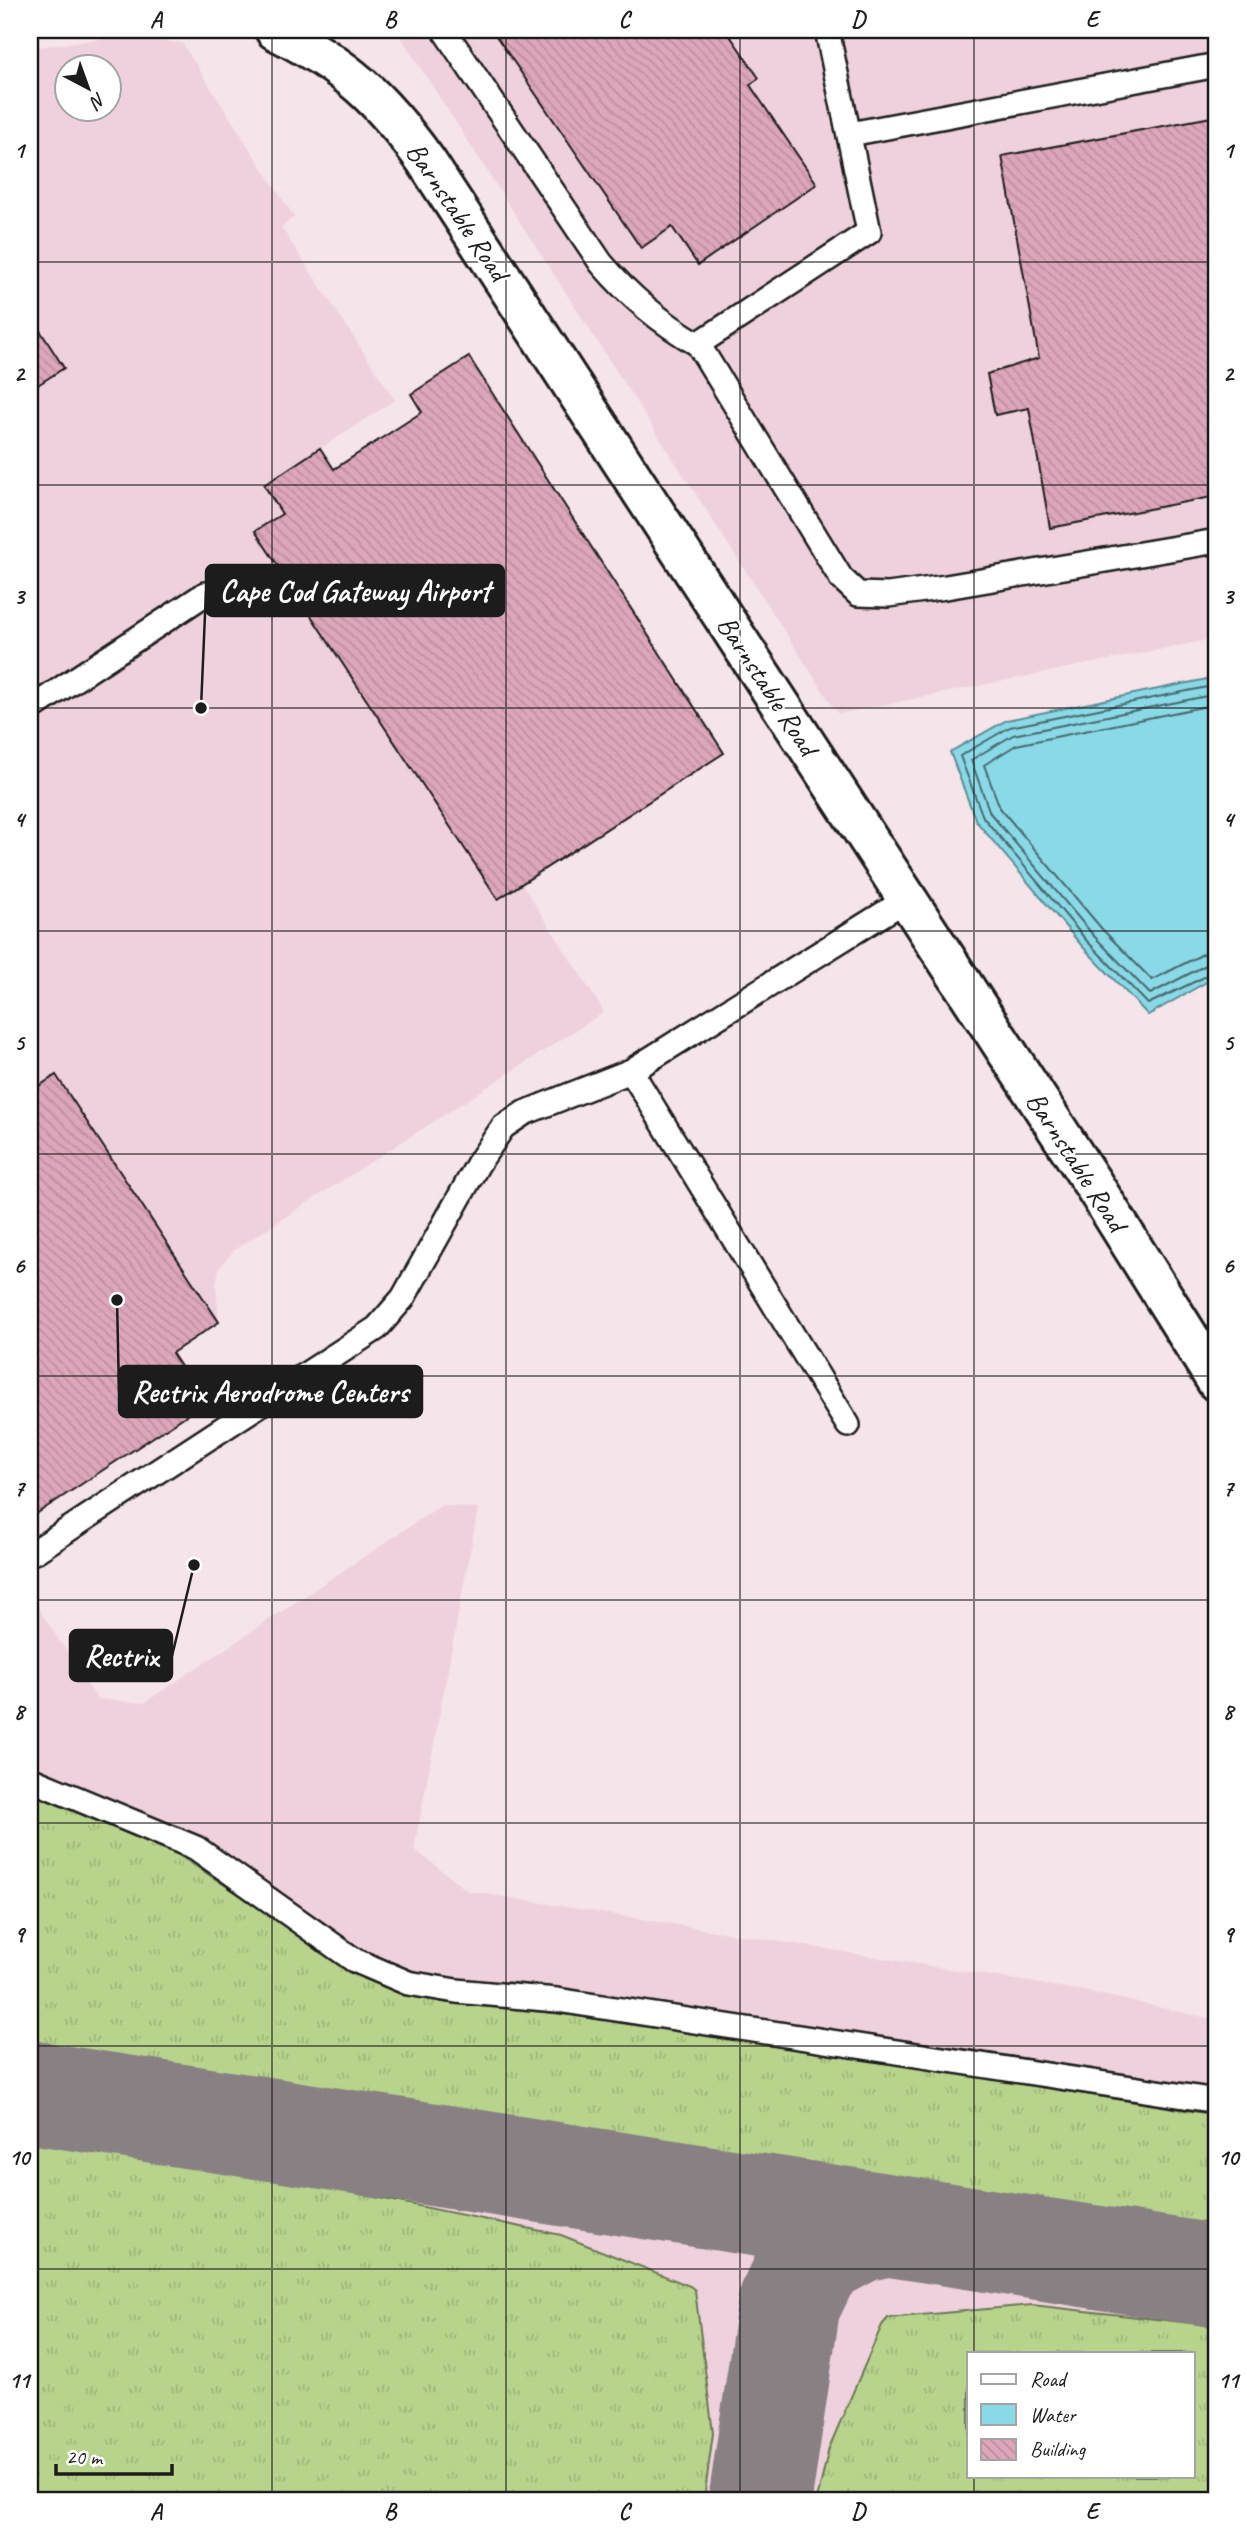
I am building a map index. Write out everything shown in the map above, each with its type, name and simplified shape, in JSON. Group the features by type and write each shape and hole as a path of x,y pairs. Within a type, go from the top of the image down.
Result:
{"street":[{"name":"Barnstable Road","path":"275,30 319,53 367,89 390,113 420,152 907,899 1217,1382"}],"lane":[{"path":"444,30 601,263 624,289 666,326 698,344 841,578 858,594 888,595 946,587 1217,541"},
{"path":"698,344 869,232 827,30"},
{"path":"850,134 1217,65"},
{"path":"30,709 205,594"},
{"path":"34,1552 377,1328 403,1298 478,1164 503,1127 524,1113 631,1071 907,899"},
{"path":"631,1071 848,1424"},
{"path":"30,1779 197,1848 354,1960 408,1983 557,2000 1217,2101"}],"shaded area":[{"path":"396,30 1217,30 1217,638 838,714"},
{"path":"117,37 182,43 294,217 281,227 395,400 264,485 282,514 256,531 498,899 522,884 604,1012 234,1250 219,1268 216,1284 219,1322 172,1354 205,1403 30,1518 30,48"},
{"path":"442,1505 478,1509 414,1849 468,1891 1084,1991 1217,2020 1217,2500 30,2500 30,1595 97,1699 144,1703"}],"green space":[{"path":"30,1793 155,1840 377,1983 442,2002 573,2015 753,2041 1217,2115 1217,2227 700,2150 30,2043"},
{"path":"30,2136 221,2166 561,2235 690,2286 695,2290 713,2433 704,2500 30,2500"},
{"path":"1032,2305 1217,2326 1217,2500 817,2500 829,2448 882,2325 888,2318"}],"water":[{"path":"1217,677 1217,976 1148,1015 1082,946 976,821 950,752 1007,720"}],"building":[{"path":"492,30 726,30 759,78 750,85 817,184 698,265 672,227 641,248"},
{"path":"1217,116 1217,496 1050,528 1029,408 995,415 987,374 1039,358 1002,156"},
{"path":"30,315 64,368 30,390"},
{"path":"469,357 724,753 498,899 255,531 282,514 264,485 320,448 334,469 422,412 411,394"},
{"path":"56,1075 219,1322 172,1353 205,1403 30,1518 30,1092"}],"taxiway":[{"path":"30,2092 1217,2276"},
{"path":"760,2500 789,2304 808,2265 822,2251 859,2231 886,2225"}],"place":[{"name":"Cape Cod Gateway Airport","path":"201,708"},
{"name":"Rectrix Aerodrome Centers","path":"117,1300"},
{"name":"Rectrix","path":"194,1565"}]}
